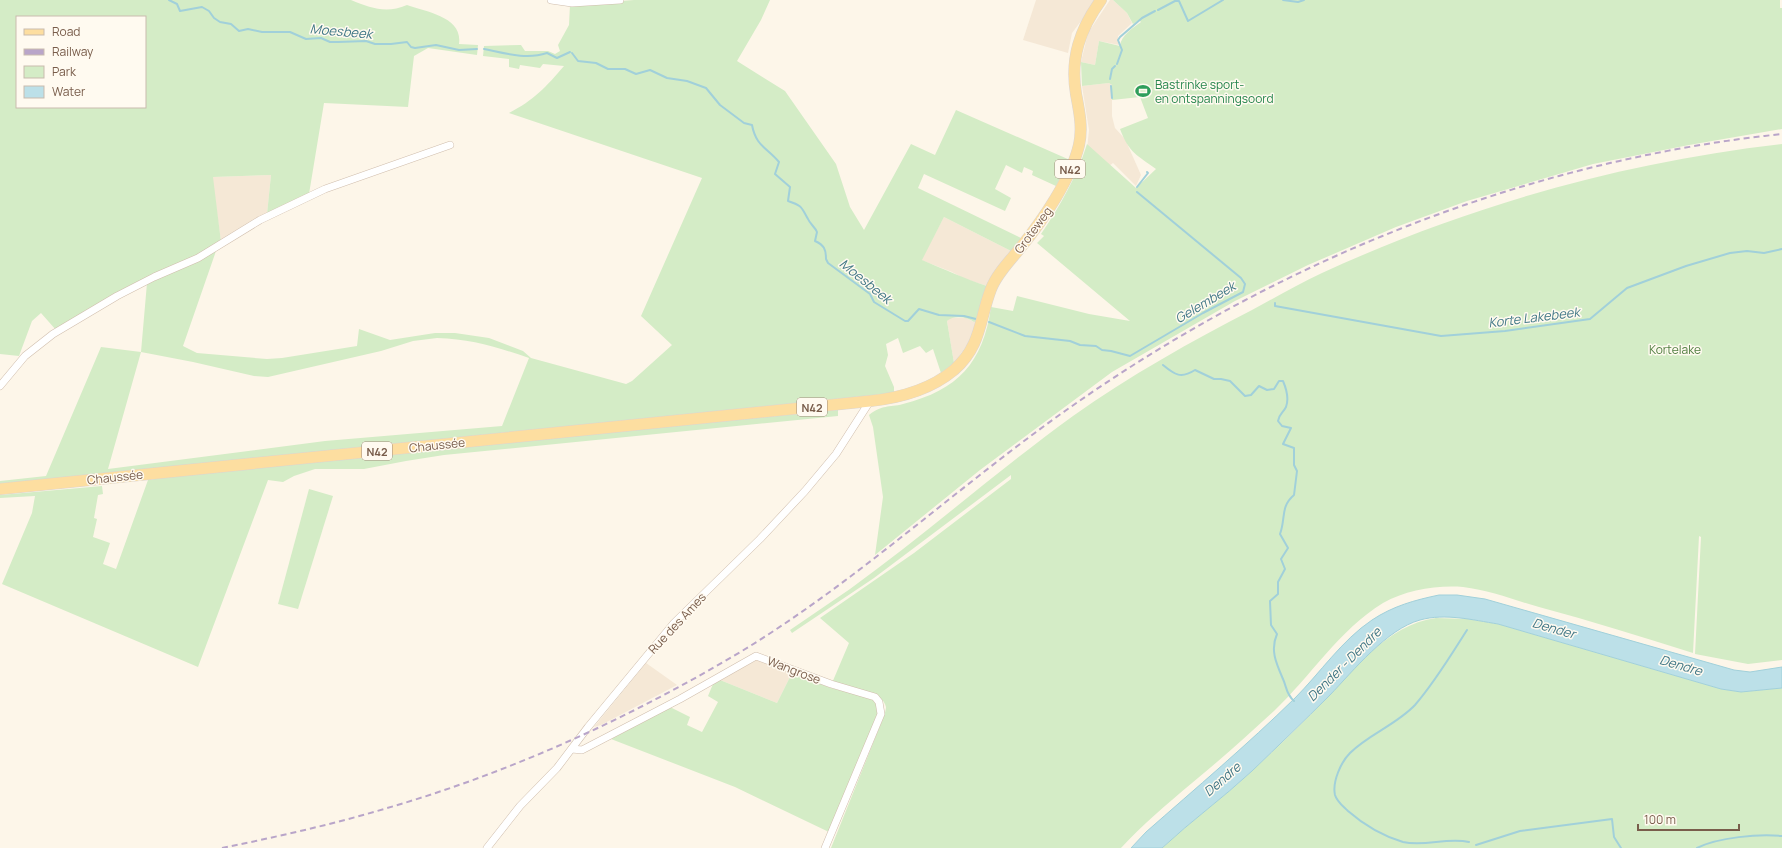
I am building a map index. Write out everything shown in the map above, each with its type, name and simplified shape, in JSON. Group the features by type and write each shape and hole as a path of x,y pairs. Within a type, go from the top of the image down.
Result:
{"main road":[{"name":"Groteweg","path":"870,402 906,395 931,385 947,375 960,363 974,344 983,321 991,288 1044,218 1074,160 1079,145 1081,129 1074,84 1075,55 1083,28 1101,0"},
{"name":"Chaussée","path":"0,489 870,402"}],"street":[{"path":"551,0 572,3 620,0"},
{"path":"0,386 25,356 53,334 117,296 154,277 198,258 260,220 325,189 450,145"},
{"name":"Rue des Ames","path":"487,848 502,827 572,749 588,727 674,624 776,523 805,491 836,454 870,402"},
{"name":"Wangrose","path":"572,749 582,750 680,699 756,656 830,684 875,697 879,702 881,714 825,848"}],"shaded area":[{"path":"1036,0 1097,0 1072,33 1068,53 1023,40"},
{"path":"1110,0 1113,0 1127,13 1132,23 1118,36 1119,45 1099,41 1095,65 1081,62 1088,33"},
{"path":"1109,83 1112,85 1112,116 1115,128 1125,139 1141,175 1136,186 1113,163 1109,166 1087,149 1089,130 1082,86"},
{"path":"271,175 267,214 221,242 212,177"},
{"path":"944,217 1011,251 987,286 965,279 952,272 921,260"},
{"path":"950,318 966,318 974,322 977,321 969,342 954,363 947,321"},
{"path":"757,660 792,673 777,703 720,680"},
{"path":"646,663 677,685 601,725 594,727"}],"green space":[{"path":"0,0 351,0 379,9 399,8 407,5 433,13 450,22 459,35 459,44 478,45 477,55 428,48 414,56 408,107 324,103 309,194 267,214 271,175 213,177 221,242 56,330 41,313 32,321 19,356 0,354"},
{"path":"634,0 770,0 761,20 737,61 785,91 836,164 850,207 864,230 911,144 935,155 956,110 1070,160 1056,186 1032,175 1033,171 1024,167 1022,173 1006,165 995,189 1011,198 1005,211 924,174 918,188 1023,239 1011,251 944,217 922,260 987,286 977,321 974,322 957,317 947,321 954,363 941,373 933,349 926,353 920,346 903,353 898,338 886,344 888,355 885,366 894,387 894,393 0,484 0,481 46,476 101,347 141,352 147,283 216,251 183,346 197,353 267,359 282,358 357,346 359,329 390,340 435,333 455,333 489,338 523,351 531,358 626,384 632,381 672,345 641,316 702,178 509,113 526,103 539,92 564,66 543,64 540,68 520,65 519,69 509,67 509,59 483,56 484,46 521,45 525,51 548,51 555,54 560,51 558,45 569,25 570,5","holes":["437,338 484,344 529,358 502,426 325,441 108,469 141,352 254,376 268,377 381,351 413,341"]},
{"path":"1113,0 1780,0 1780,8 1782,8 1782,129 1689,145 1593,164 1467,201 1396,227 1308,265 1235,301 1112,372 980,470 875,555 883,497 873,427 869,415 878,409 903,404 922,398 939,391 953,382 965,371 974,359 982,344 991,307 1013,311 1017,296 1089,314 1130,321 1037,243 1044,236 1041,234 1055,213 1067,190 1078,168 1087,144 1136,188 1156,169 1130,149 1120,129 1148,118 1140,97 1112,100 1112,85 1109,83 1082,86 1081,62 1095,65 1099,41 1120,46 1125,35 1141,22 1139,20 1133,24 1127,13"},
{"name":"Kortelake","path":"1782,144 1782,660 1748,664 1695,654 1701,537 1699,536 1693,653 1597,623 1482,590 1463,587 1422,589 1392,598 1367,614 1353,626 1274,711 1223,757 1155,814 1121,848 831,848 884,716 886,707 884,701 871,693 832,683 849,643 820,618 914,553 1011,479 1011,475 874,578 792,633 790,630 878,568 1017,458 1073,416 1116,387 1161,360 1296,286 1377,249 1433,227 1490,207 1605,175 1664,162"},
{"path":"838,410 838,416 444,455 364,469 315,469 294,476 283,482 268,480 198,667 2,584 32,513 35,496 0,498 0,495 102,486 103,494 98,495 94,518 97,519 93,537 110,543 103,564 116,569 148,480 175,476"},
{"path":"309,489 333,496 298,609 278,604"},
{"path":"1436,618 1468,619 1498,624 1721,689 1741,692 1782,688 1782,848 1162,848 1252,771 1320,705 1372,651 1401,630 1418,622"},
{"path":"792,673 831,688 874,699 878,709 877,716 831,833 735,787 611,739 670,707 690,717 687,725 702,732 718,702 708,696 713,684 720,680 777,703"}],"water":[{"path":"1439,595 1457,595 1485,599 1734,670 1750,672 1782,667 1782,688 1741,692 1721,689 1498,624 1449,617 1420,620 1395,632 1383,641 1252,771 1162,848 1131,848 1146,832 1295,698 1341,647 1361,628 1380,615 1396,607 1413,601"}],"waterway":[{"name":"Moesbeek","path":"169,0 177,4 180,11 202,7 209,11 214,18 220,22 231,24 239,31 248,29 262,32 290,32 306,39 321,38 330,42 366,41 375,44 407,42 411,47 415,48 436,45 459,50 477,49"},
{"name":"Gelembeek","path":"1158,10 1175,1 1179,1 1188,21 1223,0"},
{"name":"Gelembeek","path":"1283,0 1298,2 1304,0"},
{"name":"Gelembeek","path":"1117,64 1122,50 1118,40 1120,37 1142,18 1155,11"},
{"path":"484,49 523,56 547,53 557,58 570,52"},
{"name":"Moesbeek","path":"572,53 578,61 596,63 608,69 625,69 636,74 650,70 667,78 687,81 706,88 720,105 744,123 752,125 756,138 762,146 779,162 775,174 790,187 788,201 801,207 816,230 815,241 821,244 824,248 828,263 870,294 874,302 905,321 908,321 919,309 939,315 964,316 976,319"},
{"name":"Gelembeek","path":"1110,79 1112,69 1115,66"},
{"name":"Gelembeek","path":"1111,86 1112,98"},
{"name":"Gelembeek","path":"1137,187 1148,173 1147,172"},
{"name":"Gelembeek","path":"989,322 1025,336 1070,341 1080,345 1096,346 1102,350 1130,356 1203,313 1243,292 1245,284 1241,278 1137,192"},
{"name":"Korte Lakebeek","path":"1275,303 1275,306 1441,336 1505,331 1590,319 1627,288 1686,266 1730,253 1747,251 1764,253 1782,249"},
{"name":"Moesbeek","path":"1163,365 1178,375 1190,373 1195,370 1214,379 1230,381 1245,396 1251,395 1259,386 1267,390 1274,389 1279,381 1283,381 1287,394 1287,404 1278,421 1282,426 1291,428 1283,444 1294,448 1294,465 1297,471 1294,495 1285,508 1280,534 1288,548 1281,559 1285,569 1278,582 1278,594 1270,601 1271,625 1277,634 1274,646 1275,656 1288,693 1294,701"},
{"path":"1467,630 1436,678 1415,705 1400,718 1357,746 1350,753 1338,772 1334,790 1339,802 1348,811 1374,830 1388,837 1411,843 1452,841 1469,842"},
{"path":"1476,845 1520,831 1612,819 1614,837 1621,848"},
{"path":"1697,848 1716,841 1739,837 1762,835 1782,836"}],"railway":[{"path":"222,848 344,820 431,795 477,779 568,742 700,676 742,651 826,595 1024,441 1065,411 1146,357 1229,309 1316,265 1406,227 1497,194 1591,168 1686,148 1782,134"}],"place":[{"name":"Bastrinke sport- en ontspanningsoord","path":"1143,91"}],"water label":[{"name":"Dender","path":"1554,628"},
{"name":"Dender - Dendre","path":"1344,664"},
{"name":"Dendre","path":"1681,665"},
{"name":"Dendre","path":"1222,779"}]}
